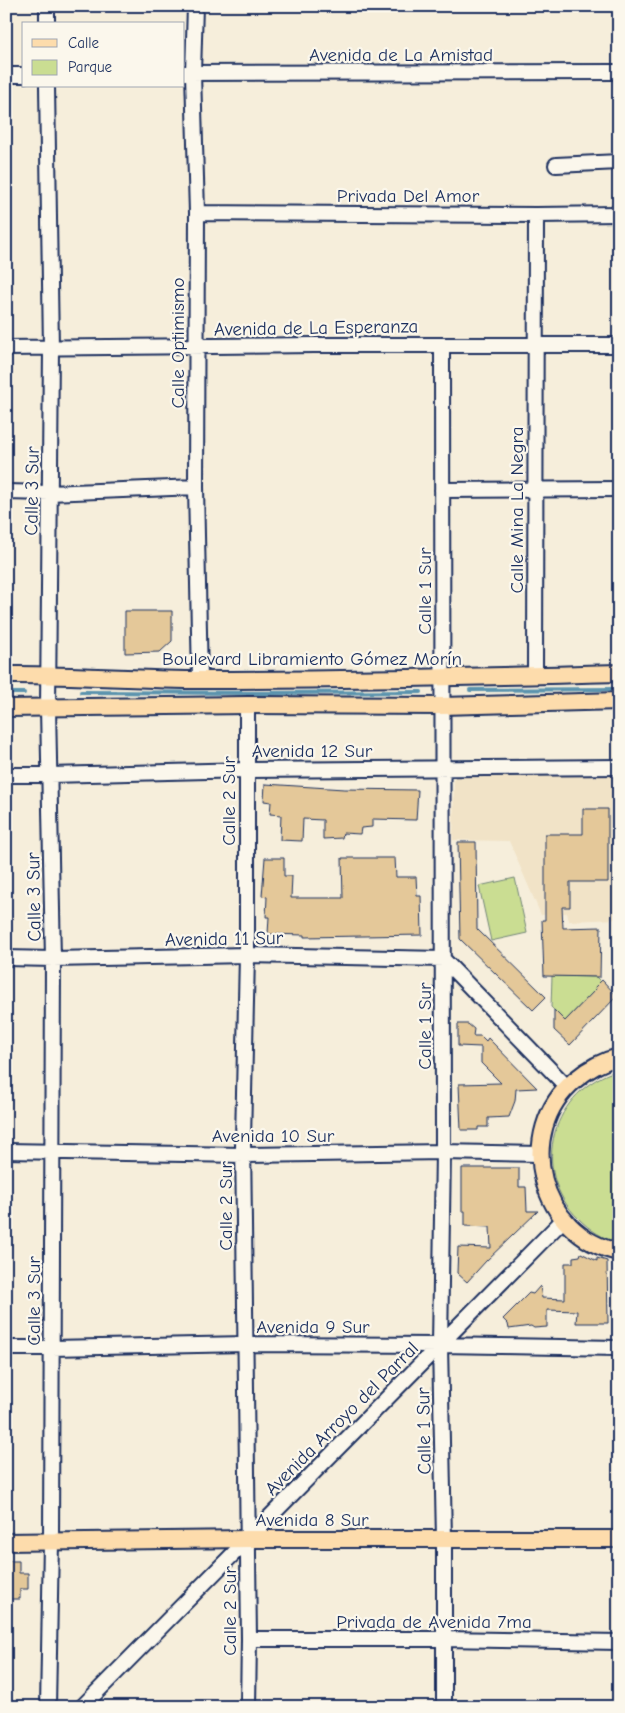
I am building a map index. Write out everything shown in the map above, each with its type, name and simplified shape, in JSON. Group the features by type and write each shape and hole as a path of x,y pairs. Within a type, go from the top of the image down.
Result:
{"main road":[{"name":"Boulevard Libramiento Gómez Morín","path":"6,675 200,680 442,679 619,673"},
{"path":"6,708 247,705 442,706 619,701"},
{"path":"619,1057 586,1070 567,1087 549,1114 543,1130 540,1154 542,1178 550,1200 563,1220 583,1238 607,1250 619,1252"},
{"name":"Avenida 8 Sur","path":"6,1542 247,1539 619,1539"}],"street":[{"path":"47,6 47,22"},
{"name":"Calle Optimismo","path":"195,6 189,73 197,213 195,347 200,680"},
{"name":"Avenida de La Amistad","path":"189,73 619,72"},
{"path":"6,75 22,75"},
{"name":"Calle 3 Sur","path":"47,88 51,348 48,708 53,959 51,1542 48,1707"},
{"path":"556,165 619,162"},
{"name":"Privada Del Amor","path":"197,213 619,214"},
{"name":"Calle Mina La Negra","path":"535,676 536,215"},
{"name":"Calle 1 Sur","path":"442,345 443,1152 440,1345 444,1539 444,1707"},
{"name":"Avenida de La Esperanza","path":"6,348 619,345"},
{"path":"6,492 196,488"},
{"path":"442,490 619,489"},
{"name":"Calle 2 Sur","path":"247,705 244,1155 248,1707"},
{"name":"Avenida 12 Sur","path":"6,774 50,775 247,770 619,767"},
{"name":"Avenida 11 Sur","path":"6,958 53,959 246,955 443,959"},
{"path":"443,959 567,1087"},
{"name":"Avenida 10 Sur","path":"6,1151 244,1155 443,1152 540,1154"},
{"name":"Avenida Arroyo del Parral","path":"82,1707 563,1220"},
{"name":"Avenida 9 Sur","path":"6,1348 246,1344 619,1348"},
{"name":"Privada de Avenida 7ma","path":"249,1639 444,1639 619,1642"}],"shaded area":[{"path":"619,774 619,919 569,921 567,913 541,915 509,841 453,840 454,777"}],"green space":[{"path":"515,878 527,933 491,941 479,886"},
{"path":"552,976 596,977 601,982 565,1021 551,1007"},
{"path":"619,1070 619,1242 597,1234 587,1227 563,1199 554,1178 552,1155 555,1133 563,1113 577,1094 596,1080"}],"building":[{"path":"125,611 172,611 172,641 160,652 125,653"},
{"path":"265,784 344,789 418,790 416,820 372,819 372,827 361,828 360,834 343,833 342,838 323,839 323,820 303,819 302,841 280,840 281,815 270,814 271,802 264,801"},
{"path":"583,809 608,809 608,882 570,882 570,907 562,907 563,928 601,927 600,977 544,976 542,920 545,920 545,834 583,834"},
{"path":"458,842 476,842 477,929 546,997 533,1010 460,939"},
{"path":"265,858 284,858 284,876 292,876 291,898 343,898 342,858 395,858 396,877 416,877 417,896 421,896 422,935 304,937 304,935 268,934 269,917 266,917 267,897 262,896"},
{"path":"602,980 617,996 570,1045 554,1030 554,1010 565,1021 596,989 595,987"},
{"path":"458,1024 468,1024 474,1029 473,1036 481,1036 486,1041 488,1038 537,1088 516,1089 515,1101 509,1117 488,1118 488,1127 478,1127 478,1130 461,1130 459,1084 501,1083 481,1063 481,1047 458,1046"},
{"path":"462,1168 519,1168 519,1187 526,1187 527,1211 538,1211 467,1282 457,1273 458,1247 491,1248 490,1227 465,1226 465,1211 462,1211"},
{"path":"581,1253 597,1261 597,1258 607,1261 608,1323 576,1323 577,1311 547,1310 547,1327 534,1328 531,1326 509,1329 508,1324 503,1319 529,1293 533,1294 540,1286 542,1298 565,1299 565,1263 573,1263 573,1257 580,1256"},
{"path":"6,1561 19,1561 19,1573 28,1573 28,1589 20,1589 20,1599 6,1599"}],"waterway":[{"path":"470,690 616,689"},
{"path":"81,692 421,692"},
{"path":"6,693 24,693"}]}
